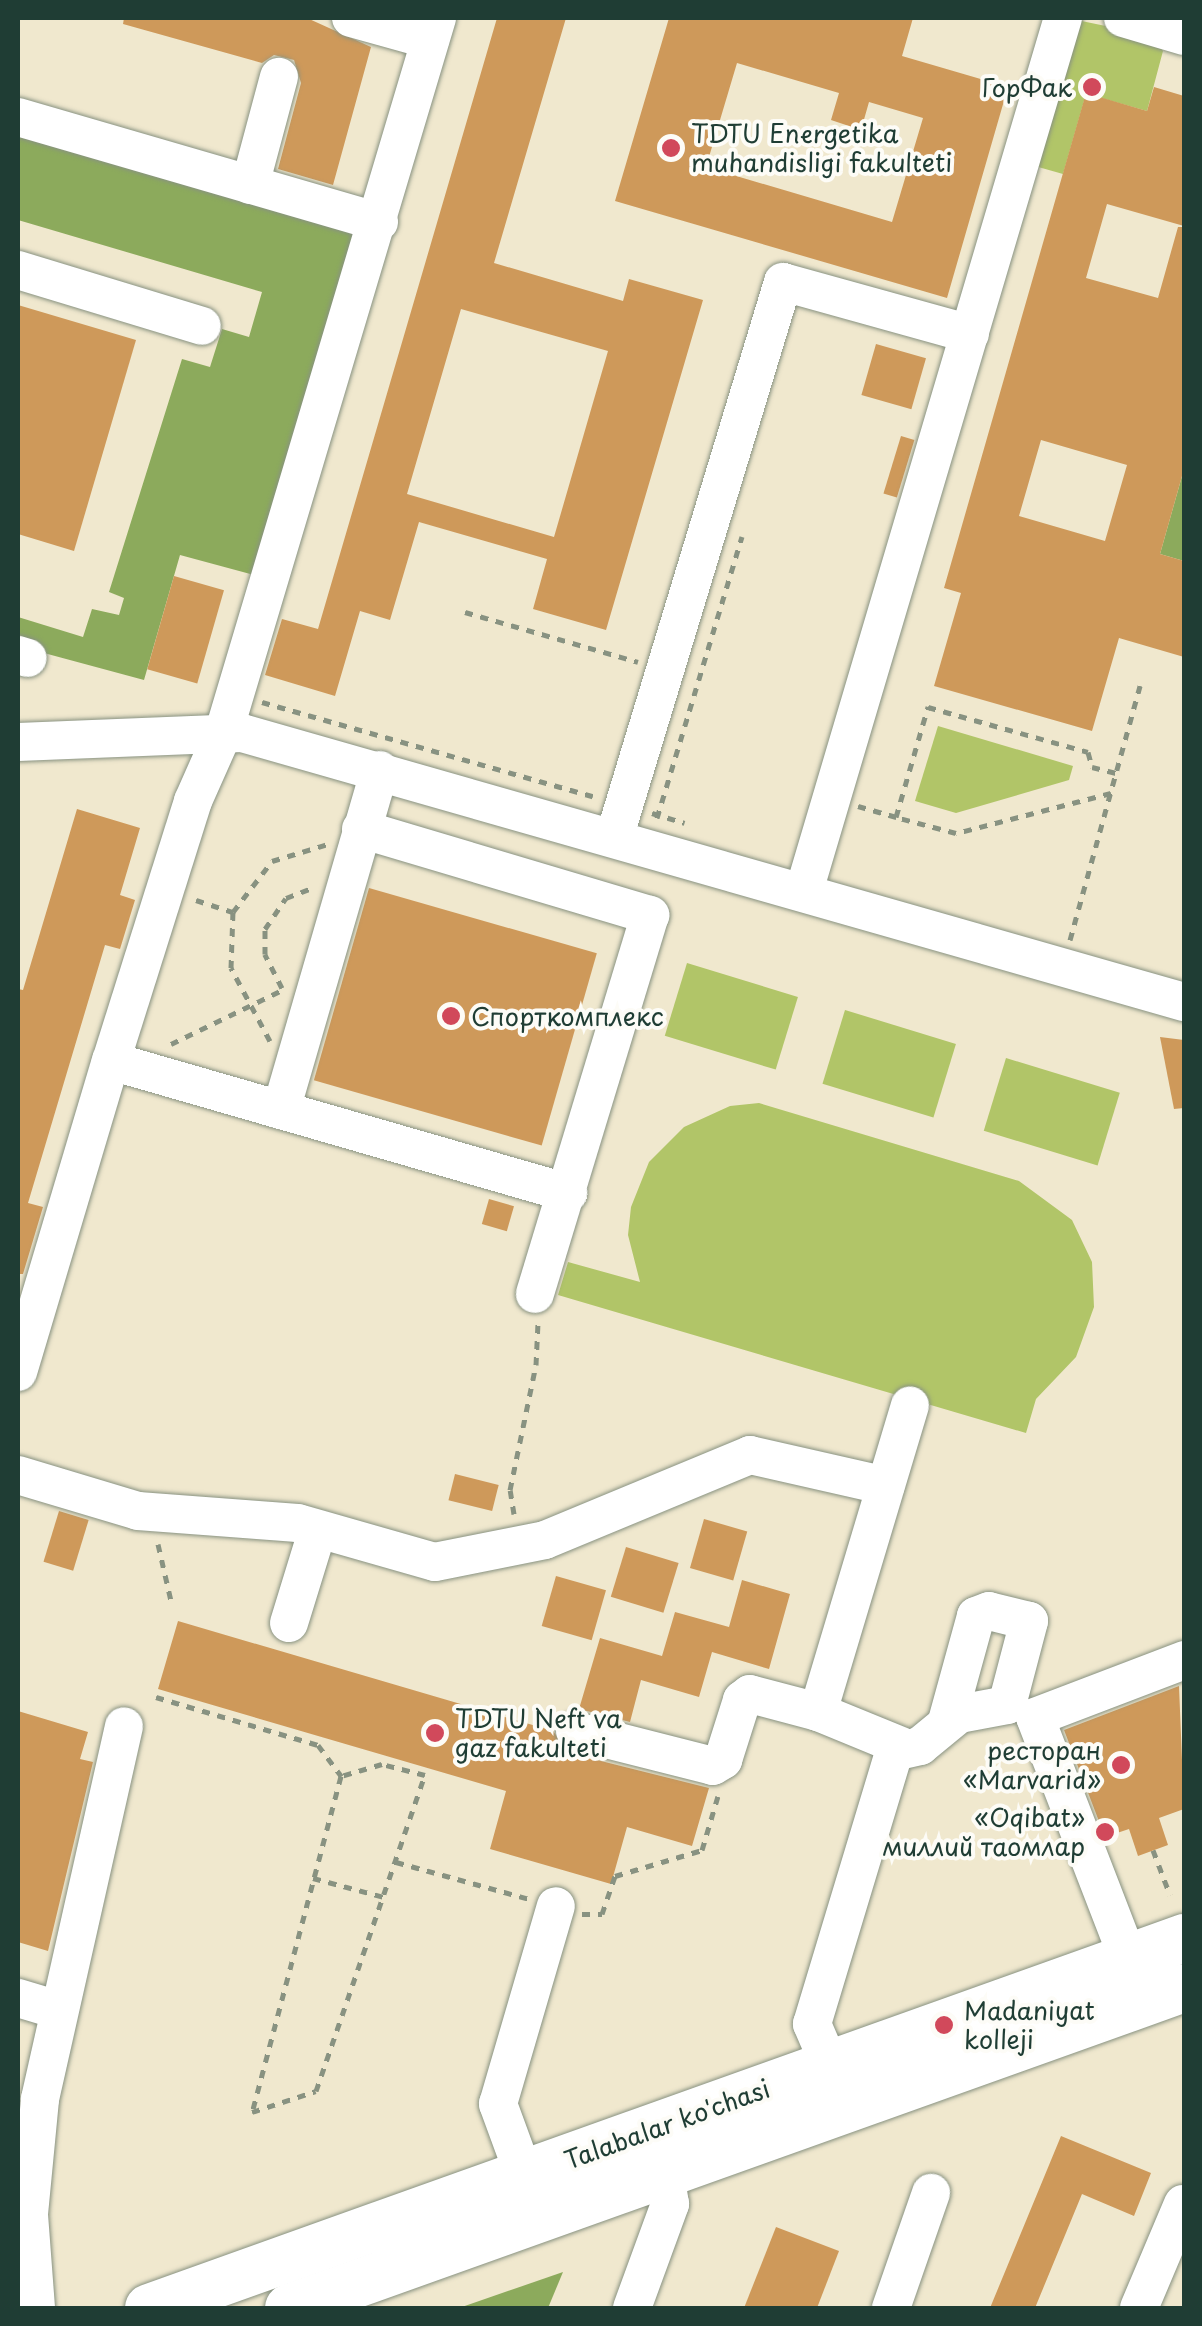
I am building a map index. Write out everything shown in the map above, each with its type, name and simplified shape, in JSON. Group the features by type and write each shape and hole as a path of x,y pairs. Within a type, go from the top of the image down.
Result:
{"main road":[{"name":"Talabalar ko'chasi","path":"307,2305 662,2151 830,2066 1128,1958 1177,1916"},
{"name":"Talabalar ko'chasi","path":"148,2308 524,2175 662,2151 1184,1988"}],"street":[{"path":"18,1372 193,801 224,731 379,222 433,29 352,18"},
{"path":"804,891 1063,18"},
{"path":"1123,18 1184,36"},
{"path":"250,185 279,77"},
{"path":"18,118 379,222"},
{"path":"18,270 202,326"},
{"path":"560,886 597,830 665,670 783,282 970,334"},
{"path":"18,742 224,731 597,830 1184,1002"},
{"path":"286,1093 380,770"},
{"path":"359,838 560,886 646,911 650,919 535,1294"},
{"path":"111,1062 286,1093 568,1193"},
{"path":"818,1712 910,1406"},
{"path":"18,1475 150,1512 318,1529 436,1562 522,1546 750,1455 886,1486"},
{"path":"288,1623 318,1529"},
{"path":"1128,1958 1035,1717 1184,1660"},
{"path":"576,1731 720,1764 745,1696 818,1712 901,1746 920,1746 947,1720"},
{"path":"36,2308 29,2214 40,2100 124,1726"},
{"path":"830,2066 812,2024 894,1752 901,1746"},
{"path":"524,2175 498,2104 556,1906"},
{"path":"18,1998 58,2010"},
{"path":"632,2308 664,2230 662,2151"},
{"path":"890,2308 931,2193"},
{"path":"1139,2308 1184,2204"}],"path":[{"path":"465,612 665,670"},
{"path":"1063,967 1140,685"},
{"path":"1110,793 956,833 896,817 928,707 1088,752 1092,766 1116,773"},
{"path":"286,1093 227,952 233,912 256,875 288,852 359,838"},
{"path":"305,1025 265,954 269,919 296,892 344,886"},
{"path":"196,900 233,912"},
{"path":"163,1048 283,989"},
{"path":"522,1546 510,1490 536,1366 535,1294"},
{"path":"150,1512 172,1605"},
{"path":"156,1697 318,1745 341,1776"},
{"path":"382,1764 425,1775 316,2091 252,2112 341,1776 382,1764"},
{"path":"396,1862 598,1916 614,1876 700,1852 722,1781 720,1764"},
{"path":"1153,1850 1177,1916"},
{"path":"313,1878 384,1897"}],"green space":[{"path":"1067,18 1154,36 1163,51 1147,111 1094,96 1097,82 1090,80 1063,174 1024,163"},
{"path":"18,131 357,233 254,575 180,555 144,680 18,646 18,617 83,637 92,609 119,615 124,598 109,592 182,359 210,367 222,329 249,337 262,292 18,220"},
{"path":"1184,469 1184,561 1160,554"},
{"path":"938,726 1073,766 1069,780 956,813 915,801"},
{"path":"687,963 798,997 776,1070 665,1036"},
{"path":"845,1010 956,1044 933,1118 822,1084"},
{"path":"1006,1058 1120,1093 1098,1165 984,1131"},
{"path":"759,1103 1019,1181 1072,1220 1092,1262 1094,1307 1076,1357 1036,1399 1026,1433 558,1295 568,1262 640,1282 628,1235 631,1207 649,1162 684,1127 730,1106"},
{"path":"563,2272 548,2308 459,2308"}],"building":[{"path":"124,18 307,18 371,47 333,185 278,169 301,83 294,60 274,55 262,63 123,24"},
{"path":"497,18 566,18 494,263 623,301 629,279 703,300 606,630 533,609 547,559 419,522 390,620 360,611 335,696 265,675 282,619 318,629","holes":["461,309 608,351 554,537 407,494"]},
{"name":"TDTU Energetika muhandisligi fakulteti","path":"669,18 913,18 902,56 1008,87 947,298 615,201","holes":["737,63 839,93 831,120 861,130 869,102 923,118 892,222 706,167"]},
{"path":"1154,87 1184,96 1184,226 1107,204 1086,278 1158,298 1178,227 1184,227 1184,469 1160,554 1184,561 1184,657 1119,638 1092,731 934,686 961,593 944,588 1086,93 1147,111","holes":["1041,440 1127,465 1105,541 1019,516"]},
{"path":"18,305 136,340 74,551 18,534"},
{"path":"876,344 926,358 911,409 861,395"},
{"path":"901,436 914,440 897,497 883,493"},
{"path":"174,576 224,590 197,684 147,669"},
{"path":"77,809 140,828 120,895 135,900 120,949 105,945 28,1203 43,1207 23,1274 18,1274 18,989 23,990"},
{"name":"Спорткомплекс","path":"369,888 597,953 542,1146 314,1080"},
{"path":"1160,1037 1184,1040 1184,1108 1174,1109"},
{"path":"489,1199 514,1206 507,1231 482,1224"},
{"path":"455,1474 499,1485 492,1511 448,1500"},
{"path":"59,1511 89,1520 73,1571 44,1562"},
{"path":"704,1519 747,1531 733,1580 690,1568"},
{"path":"626,1547 679,1563 663,1613 611,1597"},
{"path":"556,1576 606,1590 592,1640 542,1626"},
{"path":"742,1580 790,1594 769,1669 712,1652 699,1697 641,1680 630,1722 579,1709 600,1638 662,1656 675,1612 729,1627"},
{"name":"TDTU Neft va gaz fakulteti","path":"178,1621 553,1731 569,1753 709,1788 692,1846 627,1827 611,1884 490,1849 506,1791 158,1689"},
{"path":"1179,1686 1184,1809 1159,1818 1168,1845 1138,1856 1129,1829 1105,1837 1064,1730"},
{"path":"18,1711 88,1732 80,1759 93,1762 48,1951 18,1942"},
{"path":"1061,2136 1151,2173 1134,2216 1082,2194 1035,2308 990,2308"},
{"path":"776,2227 839,2251 817,2308 744,2308"}],"place":[{"name":"ГорФак","path":"1092,87"},
{"name":"TDTU Energetika muhandisligi fakulteti","path":"671,148"},
{"name":"Спорткомплекс","path":"451,1016"},
{"name":"TDTU Neft va gaz fakulteti","path":"435,1733"},
{"name":"ресторан «Marvarid»","path":"1121,1765"},
{"name":"«Oqibat» миллий таомлар","path":"1105,1832"},
{"name":"Madaniyat kolleji","path":"944,2025"}]}
